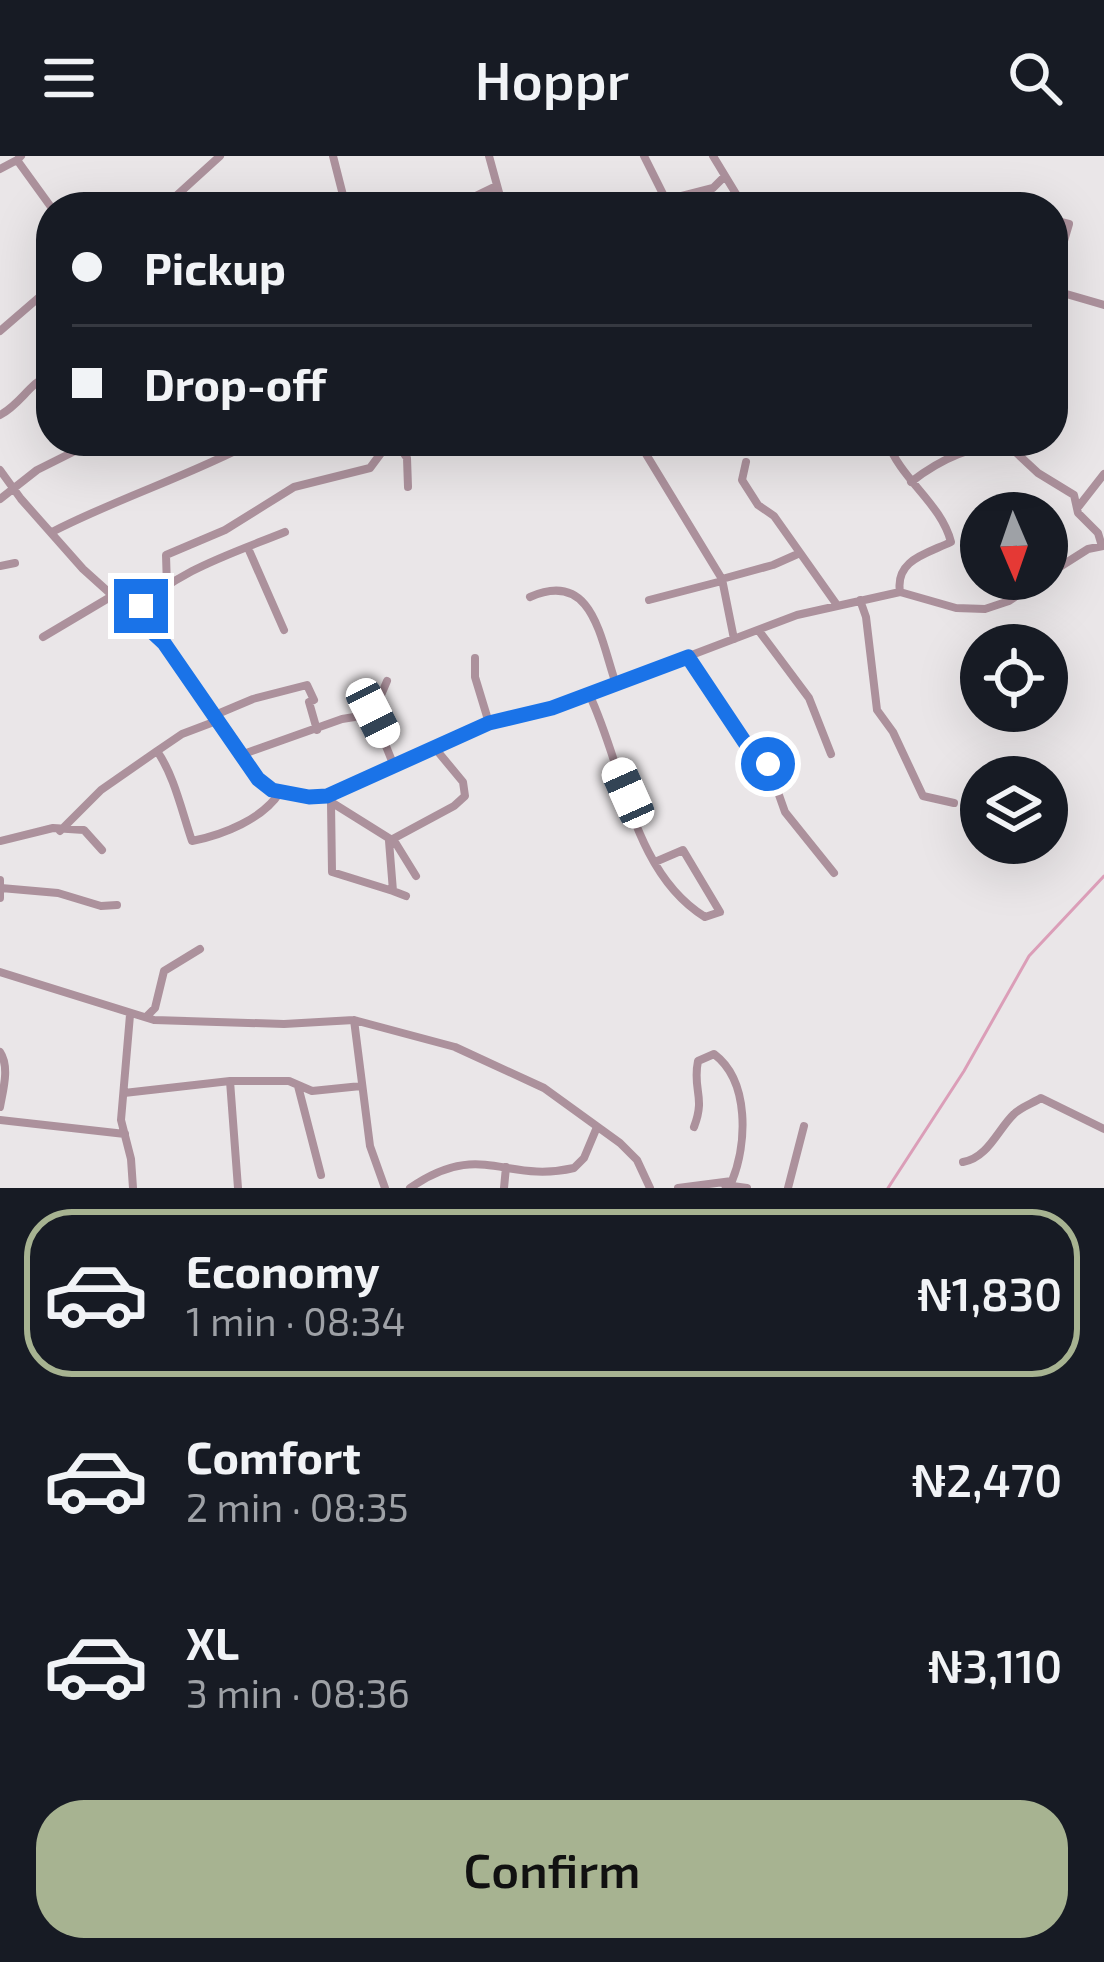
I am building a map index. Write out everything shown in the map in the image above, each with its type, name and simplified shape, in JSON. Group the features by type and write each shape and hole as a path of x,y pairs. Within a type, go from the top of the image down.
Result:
{"street":[{"path":"180,192 220,156"},
{"path":"332,156 339,192"},
{"path":"489,156 498,192"},
{"path":"644,156 662,192"},
{"path":"713,156 735,192"},
{"path":"0,169 19,158 41,192"},
{"path":"697,192 712,188 725,176"},
{"path":"484,192 496,186"},
{"path":"1068,294 1104,305"},
{"path":"0,331 36,300"},
{"path":"0,415 36,383"},
{"path":"0,499 37,470 65,456"},
{"path":"52,532 222,456"},
{"path":"167,587 166,555 225,530 294,487 370,468 380,456"},
{"path":"405,456 409,487"},
{"path":"647,456 723,580 734,639"},
{"path":"896,456 911,482 940,514 951,542 902,568 900,592"},
{"path":"911,482 953,456"},
{"path":"1020,456 1074,495 1079,506"},
{"path":"746,462 742,480 837,605"},
{"path":"0,470 82,569 164,643 258,779 280,792 329,799 372,824 395,842 416,876"},
{"path":"1068,560 1103,546 1098,533 1078,513 1104,474"},
{"path":"133,614 196,568 285,532"},
{"path":"248,548 284,630"},
{"path":"649,600 800,553"},
{"path":"0,566 15,563"},
{"path":"530,597 556,587 572,590 585,602 616,684"},
{"path":"329,799 489,723 589,694 837,605 900,592 956,608 986,609 1011,600"},
{"path":"43,637 112,596"},
{"path":"860,600 877,710 893,732 923,796 954,802"},
{"path":"758,630 809,698 832,754"},
{"path":"688,657 754,756 768,764 785,812 833,873"},
{"path":"475,658 475,677 489,723"},
{"path":"387,681 373,713 394,766"},
{"path":"60,830 100,790 182,734 253,699 307,685 317,730"},
{"path":"589,694 612,745 632,817 655,862 670,890 705,917 720,912 683,850 655,862"},
{"path":"238,755 373,713"},
{"path":"389,841 465,796 463,782 434,747"},
{"path":"157,751 170,770 172,789 192,841 238,827 273,803 280,792"},
{"path":"329,799 332,872 406,896"},
{"path":"0,841 34,831 88,831 102,850"},
{"path":"389,841 393,891"},
{"path":"0,898 0,884 58,893 100,906 117,905"},
{"path":"146,1018 155,1008 164,971 200,949"},
{"path":"0,972 63,988 146,1018 261,1024 354,1020 404,1031 504,1067 544,1088 637,1160 650,1188"},
{"path":"130,1015 121,1120 133,1188"},
{"path":"354,1020 370,1146 385,1188"},
{"path":"0,1052 5,1075 0,1107"},
{"path":"694,1127 702,1102 695,1084 698,1061 714,1054 730,1073 746,1120 735,1175 721,1185"},
{"path":"124,1093 272,1079 311,1091 361,1085"},
{"path":"230,1081 238,1188"},
{"path":"298,1085 321,1175"},
{"path":"964,1162 975,1160 998,1137 1009,1117 1041,1098 1104,1129"},
{"path":"0,1120 125,1134"},
{"path":"788,1188 804,1126"},
{"path":"410,1188 439,1168 474,1162 548,1173 574,1168 584,1158 597,1127"},
{"path":"504,1188 506,1167"},
{"path":"678,1188 747,1188"}],"waterway":[{"path":"888,1188 964,1071 1029,956 1104,876"}],"route":[{"path":"141,606 133,614 164,643 203,694 238,755 272,790 327,796 489,723 552,708 688,657 724,716 754,756 768,764"}]}
